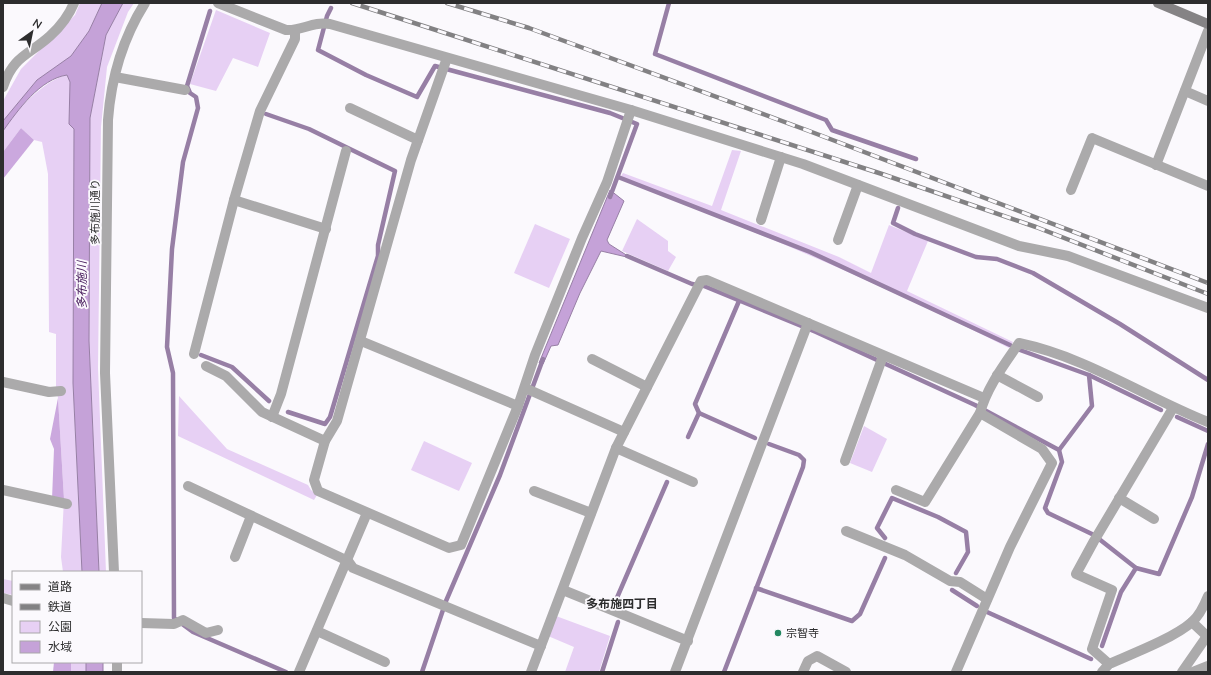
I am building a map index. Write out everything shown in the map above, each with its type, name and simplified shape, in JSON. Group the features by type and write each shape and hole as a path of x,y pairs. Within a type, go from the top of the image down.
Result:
{"main road":[{"path":"1158,3 1208,24"}],"street":[{"path":"3,87 7,75 19,58 50,36 70,13 74,3"},
{"name":"多布施川通り","path":"114,571 105,373 108,120 115,77 124,44 145,3"},
{"path":"218,3 286,30 296,30 325,23 444,65 629,113 781,157 858,184 1019,246 1068,256 1208,308"},
{"path":"194,354 234,200 260,111 294,39 296,30"},
{"path":"1156,165 1208,31"},
{"path":"444,65 407,175 337,421 326,441 314,480 318,491 449,548 461,545 518,406 535,355 582,238 607,182 629,113"},
{"path":"115,77 185,90"},
{"path":"1185,91 1208,101"},
{"path":"350,108 418,140"},
{"path":"1071,190 1092,138 1208,186"},
{"path":"272,417 281,394 346,151"},
{"path":"760,220 781,157"},
{"path":"838,240 858,184"},
{"path":"234,200 326,229"},
{"path":"531,672 616,448 698,285 707,280 984,398"},
{"path":"675,672 808,323"},
{"path":"361,341 518,406"},
{"path":"896,490 925,502 980,413 984,398 997,375 1019,343 1047,349 1095,369 1173,408 1208,422"},
{"path":"845,461 883,356"},
{"path":"592,359 647,387"},
{"path":"206,366 226,376 262,412 326,441"},
{"path":"997,375 1038,397"},
{"path":"3,382 49,392 61,391"},
{"path":"525,388 624,432"},
{"path":"1109,664 1092,649 1112,590 1076,574 1099,532 1173,408"},
{"path":"956,672 1023,520 1052,463 1042,448 980,413"},
{"path":"616,448 693,482"},
{"path":"188,486 348,561 353,568 541,646"},
{"path":"3,490 67,504"},
{"path":"534,491 591,513"},
{"path":"1120,498 1154,519"},
{"path":"299,672 348,561 367,513"},
{"path":"235,557 251,516"},
{"path":"846,531 905,555 950,581 960,582 987,599"},
{"path":"563,590 688,641"},
{"path":"1102,672 1109,664 1180,630 1192,622 1201,612 1208,596"},
{"path":"142,623 174,624 183,620 206,633 218,630"},
{"path":"1182,672 1207,636 1192,622"},
{"path":"317,631 386,662"},
{"path":"803,672 808,661 818,656 846,672"},
{"path":"1193,672 1208,666"}],"green space":[{"path":"80,3 102,3 89,31 71,56 37,80 3,121 3,101 21,69 75,15"},
{"path":"123,3 134,3 128,12 107,67 101,127 98,368 106,571 99,571 89,341 90,118 106,35"},
{"path":"216,10 270,33 258,67 233,58 216,91 190,84"},
{"path":"67,75 70,82 69,124 74,129 73,383 82,571 63,571 61,557 64,499 58,398 56,388 56,334 49,332 48,174 42,142 34,140 21,128 3,152 2,140 4,130 23,105 40,89"},
{"path":"732,150 741,151 721,210 839,257 871,273 889,225 928,241 907,291 1013,342 1009,348 961,324 816,258 619,179 623,173 712,206"},
{"path":"637,219 668,241 668,251 676,257 668,271 622,251"},
{"path":"535,224 570,239 549,288 514,273"},
{"path":"179,396 227,449 308,485 317,495 314,500 178,436"},
{"path":"864,426 887,439 872,472 850,463"},
{"path":"424,441 472,463 459,491 411,470"},
{"path":"3,579 12,581 12,595 3,593"},
{"path":"556,616 610,636 599,672 565,672 574,647 548,636"},
{"path":"71,663 86,663 86,672 71,672"}],"shaded area":[{"path":"21,128 34,140 3,179 3,152"},
{"path":"58,398 64,499 52,499 54,449 50,439"},
{"path":"54,663 71,663 71,672 53,672"}],"water":[{"name":"多布施川","path":"102,3 123,3 106,35 90,118 89,341 99,571 82,571 73,383 74,129 69,124 70,82 67,75 48,82 39,89 23,105 3,131 3,121 37,80 71,56 89,31"},
{"path":"610,190 624,201 607,240 609,244 631,258 601,251 580,293 558,345 551,346 543,364 541,364 539,363"},
{"path":"86,663 103,663 103,672 86,672"}],"waterway":[{"path":"669,3 655,54 826,120 832,130 916,159"},
{"path":"331,8 327,16 318,50 366,75 417,97 435,66 610,113 637,124 610,197"},
{"path":"210,11 187,86 190,93 196,97 198,108 183,162 172,249 167,347 173,373 174,618 193,632 286,672"},
{"path":"266,114 309,129 395,171 378,245 378,256 330,417 325,424 288,412"},
{"path":"618,177 810,252 1010,345"},
{"path":"898,208 893,223 915,234 976,257 997,259 1033,273 1120,324 1208,380"},
{"path":"627,256 692,284 704,286 816,332 975,405 1059,450 1062,462 1045,508 1048,513 1094,535 1136,568 1159,574 1192,497 1208,444"},
{"path":"688,437 699,413 695,404 739,301"},
{"path":"1020,350 1089,375 1161,410"},
{"path":"201,355 232,367 269,401"},
{"path":"422,672 446,601 500,475 543,359"},
{"path":"1059,450 1092,406 1089,375"},
{"path":"699,413 755,438"},
{"path":"1177,417 1208,431"},
{"path":"724,672 803,467 804,460 799,455 769,444"},
{"path":"616,600 667,482"},
{"path":"885,538 877,528 892,498 938,517 966,532 968,552 956,573"},
{"path":"756,588 852,621 860,614 885,558"},
{"path":"1102,646 1121,592 1136,568"},
{"path":"952,590 977,606"},
{"path":"987,612 1091,659"},
{"path":"602,672 618,622"}],"railway":[{"path":"352,3 882,174 1036,227 1208,294"},
{"path":"447,3 529,28 809,131 1208,283"}],"place":[{"name":"宗智寺","path":"778,633"}],"district":[{"name":"多布施四丁目","path":"622,604"}]}
